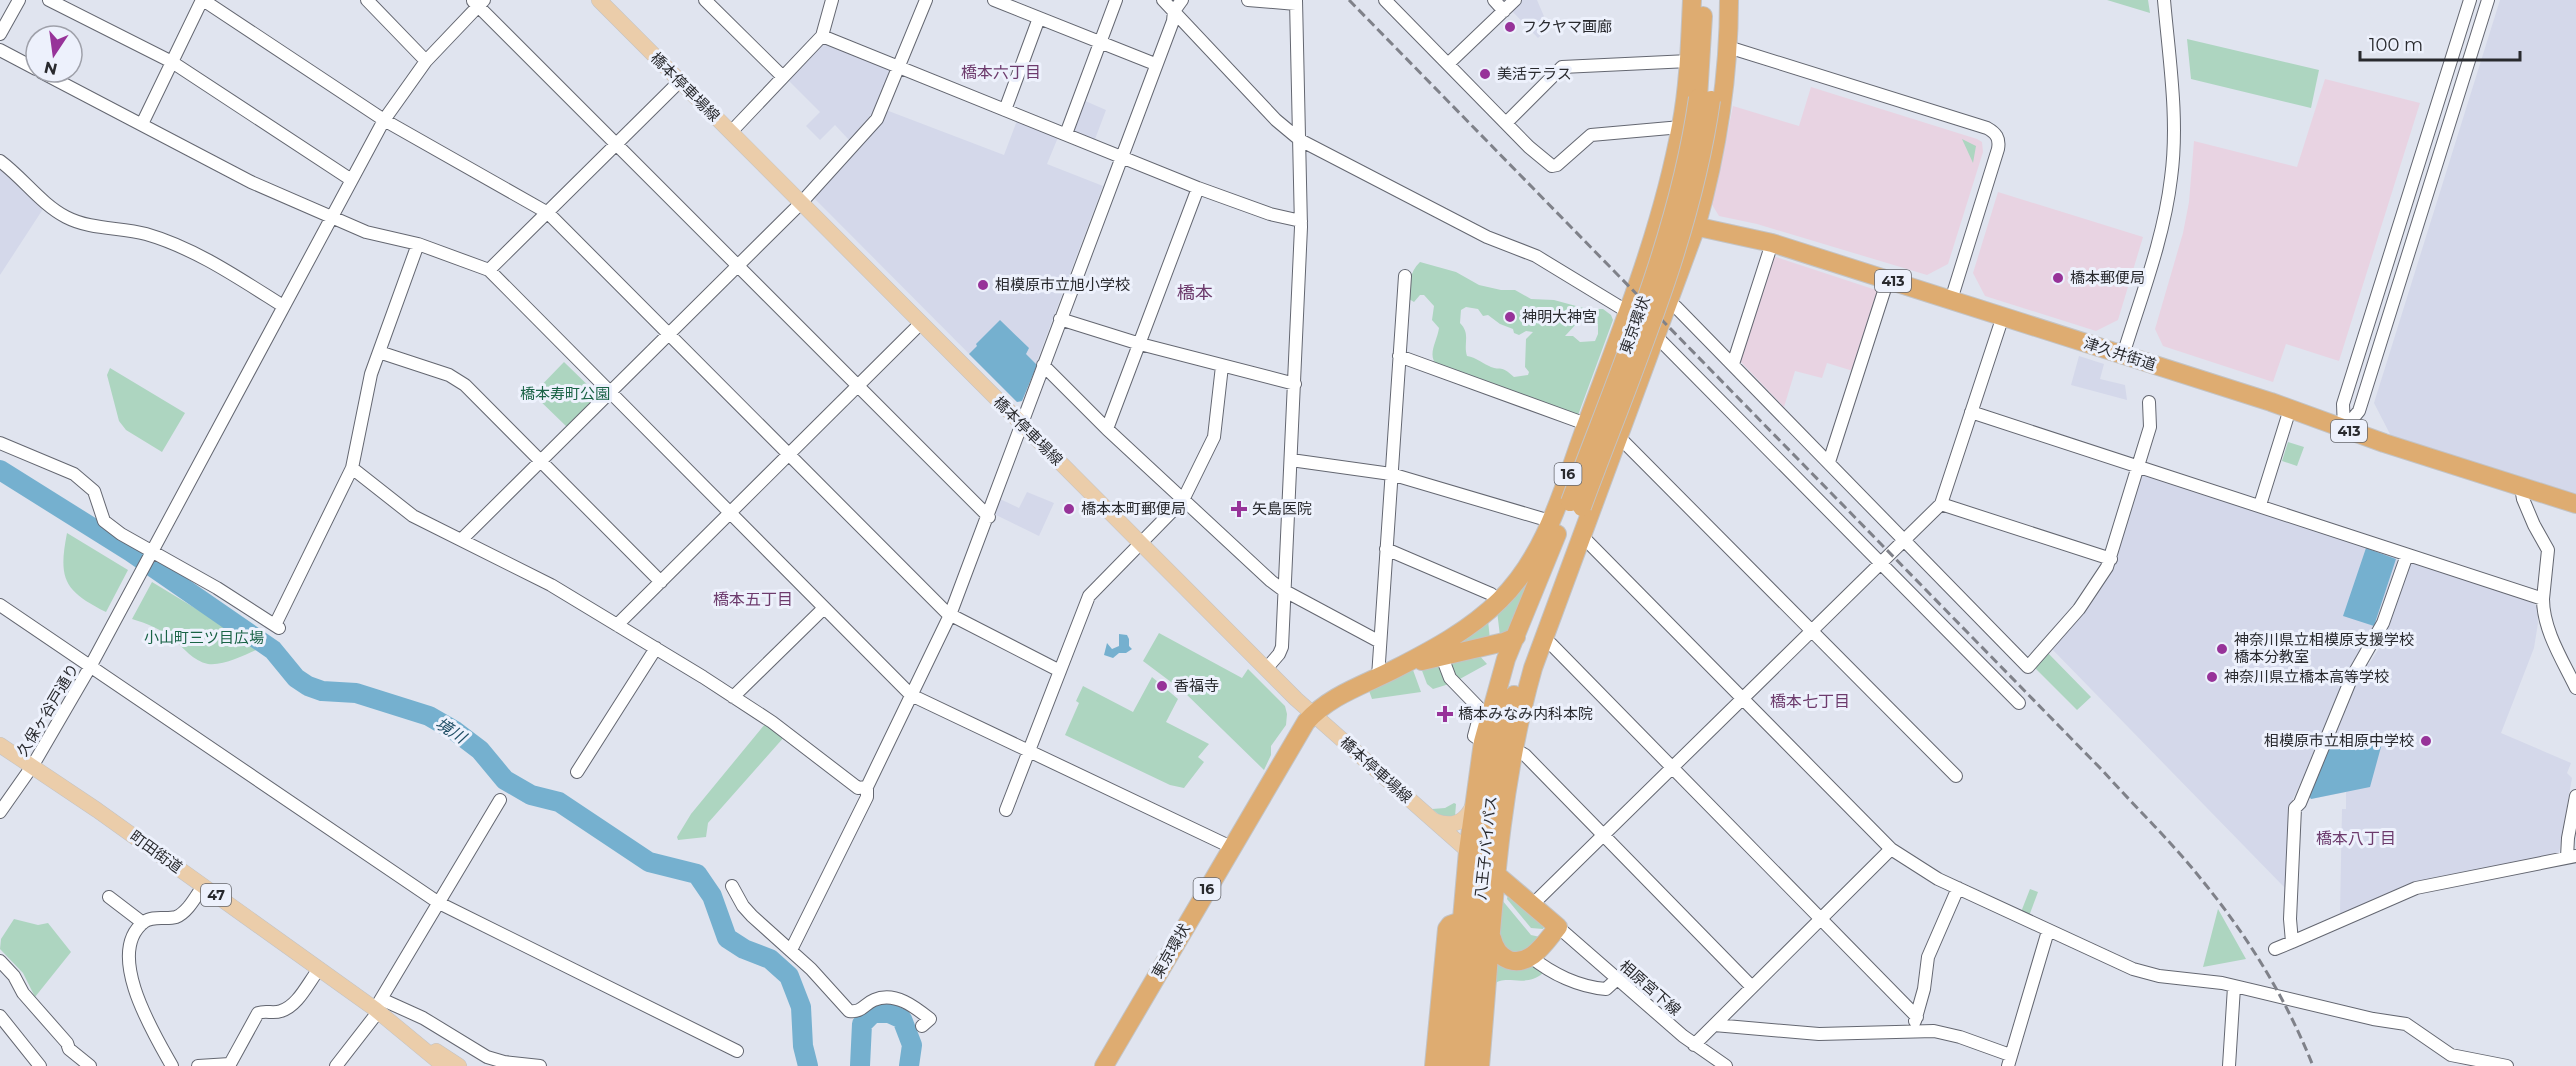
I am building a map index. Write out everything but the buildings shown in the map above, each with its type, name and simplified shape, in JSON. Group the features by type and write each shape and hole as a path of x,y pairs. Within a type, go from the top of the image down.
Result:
{"highway":[{"name":"16","path":"1313,714 1334,698 1387,673 1467,628 1500,601 1521,577 1543,540 1610,363 1660,218 1681,127 1689,61 1692,0"},
{"name":"東京環状","path":"1515,638 1576,504 1682,233 1698,174 1704,99 1704,0"},
{"name":"東京環状","path":"1704,99 1716,51 1717,0"},
{"name":"16","path":"1480,1066 1491,930 1490,868 1525,696 1539,638 1582,536 1696,227 1715,148 1728,47 1729,0"},
{"name":"津久井街道","path":"1660,218 1773,243 2290,409 2344,429 2576,504"},
{"path":"1610,363 1614,369 1624,373 1635,376 1643,373"},
{"name":"東京環状","path":"1539,638 1576,504"},
{"name":"16","path":"1387,673 1515,638"},
{"name":"八王子バイパス","path":"1449,1066 1468,851 1483,742 1497,688 1515,638"},
{"name":"八王子バイパス","path":"1466,1066 1490,868 1493,785 1502,737 1539,638"},
{"name":"東京環状","path":"1104,1066 1299,730 1313,714"},
{"path":"1468,851 1558,927 1531,957"},
{"name":"16","path":"1434,1066 1447,929 1450,925 1461,921"},
{"name":"16","path":"1491,930 1493,945 1504,957 1518,962 1531,957"},
{"name":"16","path":"1466,1066 1491,930"}],"main road":[{"name":"橋本停車場線","path":"599,0 1266,669 1313,714 1468,851"},
{"name":"町田街道","path":"0,745 33,765 319,969 378,1007 444,1066"},
{"path":"1432,820 1450,825 1460,822 1470,813 1474,804"},
{"name":"町田街道","path":"398,1027 461,1066"}],"street":[{"path":"0,34 19,0"},
{"path":"50,0 172,62 350,179"},
{"path":"142,124 202,0 384,120 548,213 950,615 1060,671"},
{"path":"367,0 426,61"},
{"path":"705,0 783,77"},
{"path":"731,132 822,36 832,0"},
{"path":"462,539 801,203 878,119 926,0"},
{"path":"995,0 1155,64"},
{"path":"1066,134 1116,0"},
{"path":"1163,0 1262,105 1300,140 1481,235 1536,256 1628,312"},
{"path":"791,950 869,793 867,788 950,615 1173,21 1174,11 1182,0"},
{"path":"1248,0 1296,2 1300,140 1301,221 1282,647 1266,669"},
{"path":"1385,0 1529,147 1552,166 1557,165 1591,135 1681,127"},
{"path":"1494,0 1504,11"},
{"path":"1448,64 1515,0"},
{"path":"2123,355 2160,236 2172,177 2173,124 2164,0"},
{"path":"2344,429 2343,404 2470,0"},
{"path":"2344,429 2359,411 2488,0"},
{"path":"478,2 616,144 988,517"},
{"name":"久保ヶ谷戸通り","path":"0,812 33,765 90,667 350,179 384,120 426,61 478,2"},
{"path":"1005,110 1039,18"},
{"path":"822,36 1198,188 1270,214 1301,221"},
{"path":"1728,47 1987,128 1995,133 1999,142 1998,149 1951,300"},
{"path":"0,50 24,63"},
{"path":"1506,123 1562,67 1689,61"},
{"path":"489,270 680,81"},
{"path":"64,84 251,182 366,232 418,244 489,270 911,695 1231,848"},
{"path":"0,161 51,208 69,219 85,225 145,234 164,241 219,267 283,306"},
{"path":"1107,429 1198,188"},
{"path":"1733,364 1773,243"},
{"path":"0,443 74,474 94,491 104,521 121,534 278,627 352,468 371,374 418,244"},
{"path":"1387,673 1380,642 1405,276"},
{"path":"1829,462 1888,279"},
{"path":"1669,303 1676,307 1733,364 2028,667 2079,609 2103,575 2111,559 2150,427 2149,402"},
{"path":"1532,904 1941,504 2003,316"},
{"path":"1060,319 1140,344 1295,384"},
{"path":"617,625 921,323"},
{"path":"1657,337 2019,703"},
{"path":"379,352 449,375 465,384 661,582"},
{"path":"1399,356 1586,424"},
{"path":"1043,365 1107,429 1283,590 1380,642"},
{"path":"1006,810 1089,596 1183,500 1215,435 1222,366"},
{"path":"2260,505 2290,409"},
{"path":"1971,412 2543,599"},
{"path":"1619,437 1956,776"},
{"path":"1291,459 1391,474 1550,521"},
{"path":"352,468 413,516 551,585 772,722 858,788 867,788"},
{"path":"2522,487 2523,499 2548,549 2543,599 2547,623 2576,688"},
{"path":"1941,504 2111,559"},
{"path":"1582,536 1891,849 1958,888 2106,958 2144,973 2209,980 2373,1019 2399,1022 2413,1028 2451,1055 2507,1066"},
{"path":"1386,549 1491,594 1500,601"},
{"path":"2292,942 2290,919 2295,808 2300,803 2351,679 2383,622 2407,555"},
{"path":"0,605 439,903 737,1051"},
{"path":"733,697 824,608"},
{"path":"1539,638 1551,644 1917,1017"},
{"path":"577,772 656,648"},
{"path":"1442,657 1450,678 1481,710 1474,736 1483,742"},
{"path":"1513,748 1525,755 1752,987"},
{"path":"2275,949 2416,888 2572,857 2568,838 2576,796"},
{"path":"336,1066 378,1007 500,800"},
{"path":"1694,1045 1891,849"},
{"path":"172,1066 154,1034 138,997 128,954 131,941 143,923 150,919 175,917 182,913 203,886"},
{"path":"732,886 748,911 791,950 849,1011 861,1010 873,1000 892,998 918,1009 930,1020 922,1026"},
{"path":"1910,1030 1917,1017 1928,957 1958,888"},
{"path":"108,897 143,923"},
{"name":"相原宮下線","path":"1558,927 1694,1045 1726,1066"},
{"path":"1714,1025 1819,1034 1934,1030 1968,1039 2009,1061 2048,931"},
{"path":"1531,957 1553,973 1595,987 1606,989 1617,979"},
{"path":"0,961 8,968 23,993 67,1043 69,1049 90,1066"},
{"path":"198,1066 230,1064 258,1013 273,1013 287,1009 296,1001 319,969"},
{"path":"2229,1066 2234,987"},
{"path":"378,1007 423,1018 474,1050 498,1060 540,1066"},
{"path":"0,1016 40,1066"},
{"path":"461,1066 474,1050"}],"shaded area":[{"path":"1522,0 1537,0 1549,28 1538,38 1511,10"},
{"path":"2500,0 2576,0 2576,494 2391,436 2374,403"},
{"path":"824,43 890,70 891,74 873,117 850,141 835,125 820,140 806,126 820,112 788,80"},
{"path":"2325,79 2420,103 2339,361 2286,344 2273,382 2163,346 2155,329 2183,233 2189,202 2194,141 2297,167"},
{"path":"1811,87 1982,142 1983,152 1948,264 1927,275 1757,224 1719,216 1711,203 1733,106 1799,126"},
{"path":"1083,100 1106,110 1094,142 1072,131"},
{"name":"相模原市立旭小学校","path":"886,110 1004,155 1018,118 1059,135 1047,164 1103,186 1022,401 1017,402 813,197"},
{"path":"0,170 43,209 0,275"},
{"path":"1998,192 2143,237 2118,320 2096,331 1985,296 1973,273"},
{"path":"1773,256 1879,291 1853,371 1827,363 1822,378 1795,371 1784,407 1739,360"},
{"path":"2079,356 2104,364 2100,379 2125,385 2127,400 2071,385"},
{"name":"神奈川県立橋本高等学校","path":"2146,473 2396,558 2398,562 2373,631 2290,805 2288,887 2285,888 2051,648 2097,593 2111,570 2140,477"},
{"path":"1027,492 1054,503 1039,536 994,514 1000,499 1019,508"},
{"name":"相模原市立相原中学校","path":"2414,561 2524,598 2537,606 2538,623 2534,648 2501,733 2571,763 2567,773 2572,778 2559,853 2556,856 2417,884 2344,916 2340,913 2342,809 2346,809 2346,792 2311,799 2308,795 2355,683 2364,665 2369,664 2380,647 2379,642 2386,629 2409,564"}],"green space":[{"path":"2107,0 2148,0 2150,13"},
{"path":"2187,39 2319,70 2311,108 2191,79"},
{"path":"1962,139 1976,146 1973,163"},
{"name":"神明大神宮","path":"1420,262 1456,272 1479,285 1501,290 1515,290 1531,299 1554,300 1587,309 1603,309 1611,315 1613,320 1577,418 1438,366 1433,358 1433,348 1439,328 1432,320 1434,306 1424,295 1420,295 1414,302 1409,299 1410,279","holes":["1466,307 1478,309 1483,316 1488,315 1519,335 1526,331 1533,332 1526,339 1525,367 1529,372 1528,375 1514,377 1505,370 1493,368 1467,356 1466,335 1460,323 1461,310","1578,322 1598,324 1595,341 1580,342 1573,336 1565,336"]},
{"name":"橋本寿町公園","path":"564,362 599,396 568,428 533,394"},
{"path":"110,368 185,413 162,452 126,430 119,421 107,375"},
{"path":"2288,442 2304,447 2297,466 2282,461"},
{"name":"小山町三ツ目広場","path":"67,533 128,570 106,612 81,597 67,582 63,562"},
{"path":"1535,564 1508,631 1500,636 1497,611"},
{"name":"小山町三ツ目広場","path":"152,582 261,648 221,663 208,664 198,660 165,633 132,619"},
{"path":"1488,620 1490,640 1431,654"},
{"path":"1159,633 1242,678 1248,669 1285,706 1286,725 1271,746 1271,755 1264,770 1183,691 1143,661"},
{"path":"2047,652 2091,697 2077,710 2034,667"},
{"path":"1478,654 1487,664 1458,680 1449,662"},
{"path":"1439,666 1449,684 1433,689 1427,684 1421,668"},
{"path":"1413,670 1421,692 1372,699 1368,688"},
{"path":"1152,677 1178,699 1166,722 1209,744 1198,757 1204,762 1184,788 1170,785 1065,735 1079,703 1076,701 1083,686 1133,712"},
{"path":"765,724 785,736 708,823 706,837 678,840 677,837 691,814"},
{"path":"1456,804 1455,817 1442,817 1432,809 1445,808"},
{"path":"2030,889 2038,892 2029,916 2021,912"},
{"path":"1508,895 1544,927 1543,929 1531,928 1507,899"},
{"path":"1502,900 1531,935 1540,937 1522,951 1508,952 1501,939 1499,914"},
{"path":"2218,909 2246,959 2203,967"},
{"path":"14,919 38,925 48,923 71,952 35,997 23,973 0,949 1,939"},
{"path":"1496,958 1533,964 1543,973 1529,980 1504,980 1493,985"}],"water":[{"path":"1000,320 1029,348 1026,354 1037,365 1022,401 1017,402 969,354"},
{"path":"2366,548 2396,559 2374,626 2343,616"},
{"path":"1119,634 1127,635 1129,646 1132,649 1126,653 1119,653 1113,658 1104,655 1107,643 1112,649 1119,646"},
{"path":"2335,734 2381,747 2370,787 2311,799 2308,795"}],"waterway":[{"name":"境川","path":"0,470 131,552 273,650 296,678 308,686 322,691 356,693 429,716 455,731 480,750 505,780 531,795 559,802 649,862 697,874 712,896 727,938 744,949 770,959 789,976 801,1007 803,1046 808,1066"},
{"name":"境川","path":"860,1066 862,1024 873,1013 889,1013 902,1019 912,1045 909,1066"}],"railway":[{"path":"1349,0 2103,771 2178,851 2218,900 2250,945 2291,1016 2313,1066"}],"place":[{"name":"フクヤマ画廊","path":"1510,27"},
{"name":"美活テラス","path":"1485,74"},
{"name":"橋本郵便局","path":"2058,278"},
{"name":"相模原市立旭小学校","path":"983,285"},
{"name":"神明大神宮","path":"1510,317"},
{"name":"橋本本町郵便局","path":"1069,509"},
{"name":"矢島医院","path":"1239,509"},
{"name":"神奈川県立相模原支援学校 橋本分教室","path":"2222,649"},
{"name":"神奈川県立橋本高等学校","path":"2212,677"},
{"name":"香福寺","path":"1162,686"},
{"name":"橋本みなみ内科本院","path":"1445,714"},
{"name":"相模原市立相原中学校","path":"2426,741"}],"district":[{"name":"橋本六丁目","path":"1001,72"},
{"name":"橋本","path":"1195,293"},
{"name":"橋本五丁目","path":"753,599"},
{"name":"橋本七丁目","path":"1810,701"},
{"name":"橋本八丁目","path":"2356,838"}]}
